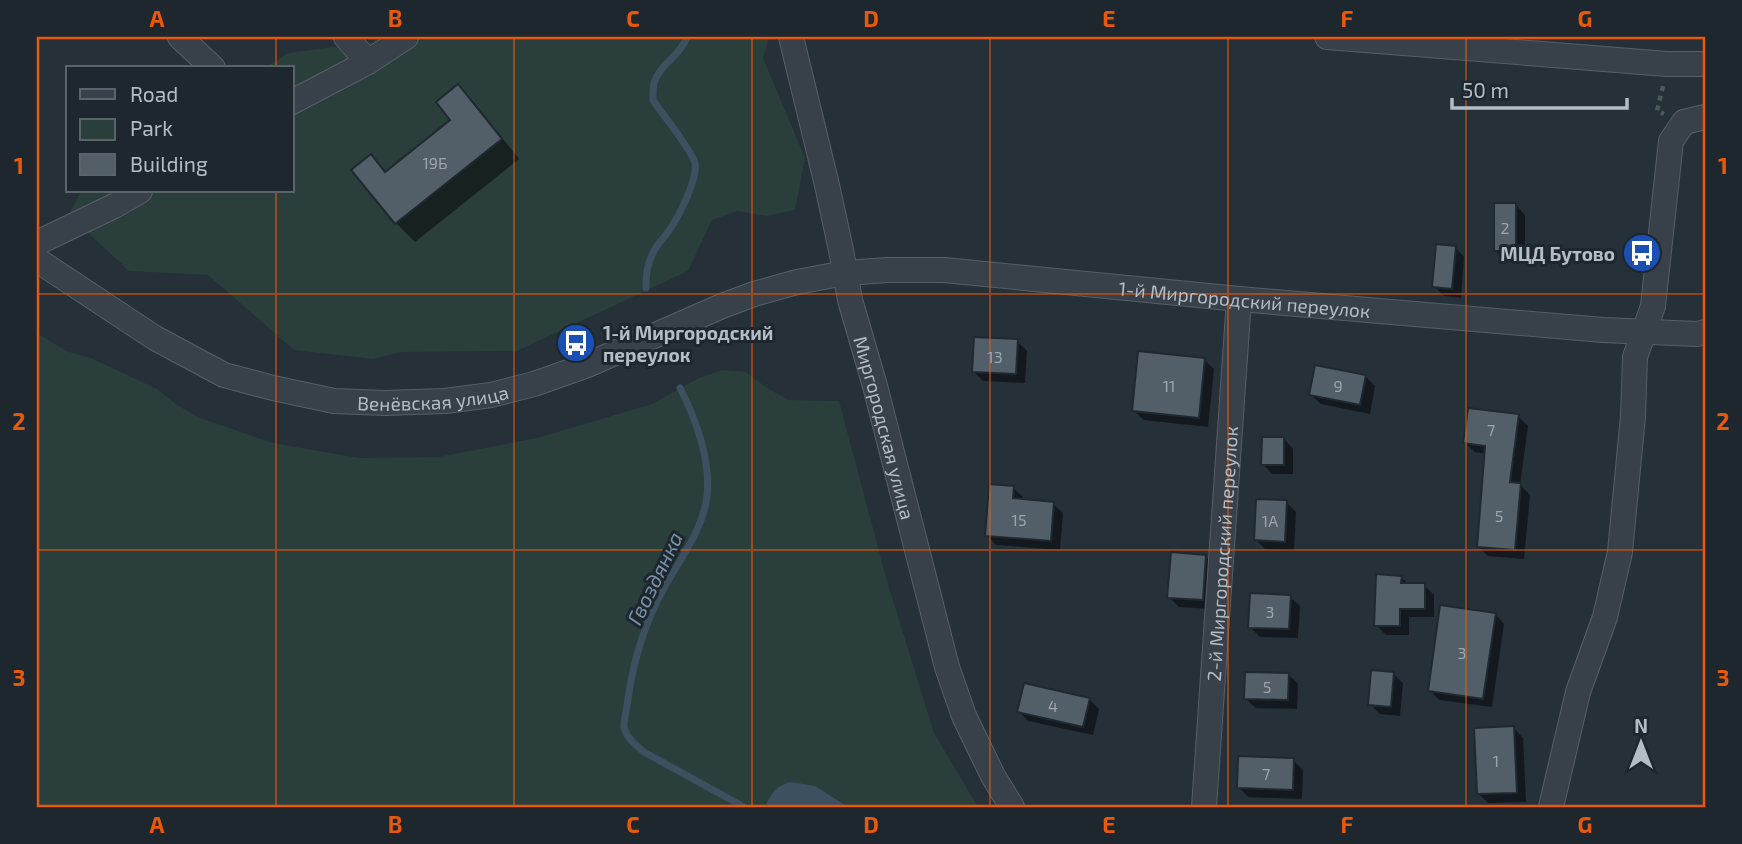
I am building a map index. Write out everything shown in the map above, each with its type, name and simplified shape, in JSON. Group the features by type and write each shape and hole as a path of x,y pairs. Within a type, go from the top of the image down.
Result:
{"street":[{"path":"180,37 211,66"},
{"path":"346,37 368,62"},
{"path":"294,101 368,62 406,37"},
{"name":"Миргородская улица","path":"792,37 830,198 850,300 875,386 947,667 964,716 993,776 1012,807"},
{"path":"1327,37 1667,64 1705,64"},
{"path":"1551,807 1578,692 1605,617 1620,552 1633,416 1634,356 1653,306 1671,141 1694,119"},
{"path":"37,243 138,192"},
{"name":"Венёвская улица","path":"37,260 155,338 224,375 334,401 385,403 444,401 491,395 534,384 585,366 733,302 797,282 845,273"},
{"name":"1-й Миргородский переулок","path":"845,273 944,270 1239,299 1603,330 1697,334 1705,332"},
{"name":"2-й Миргородский переулок","path":"1204,807 1239,299"}],"path":[{"path":"1667,64 1657,111 1694,119"}],"green space":[{"path":"378,37 769,37 763,58 805,158 795,210 766,216 737,211 712,220 688,271 517,351 401,352 373,359 294,350 208,275 129,271 69,215 80,192 294,192 294,66 268,66 288,53 373,42"},
{"path":"37,333 66,351 91,358 157,389 197,417 273,443 359,458 438,457 537,438 652,404 699,378 722,370 746,372 789,400 839,401 887,581 934,733 978,807 848,807 826,793 768,807 37,807"}],"water":[{"path":"791,782 815,786 848,807 765,807 775,791"}],"building":[{"path":"458,84 502,139 395,224 351,170 371,154 385,172 450,120 436,102"},
{"path":"1494,203 1516,203 1516,251 1494,251"},
{"path":"1436,244 1456,246 1452,289 1432,287"},
{"path":"974,337 1018,339 1016,374 972,372"},
{"path":"1138,351 1205,358 1199,418 1132,411"},
{"path":"1315,365 1366,375 1360,405 1309,395"},
{"path":"1468,408 1519,414 1510,482 1521,483 1515,550 1477,547 1485,446 1463,443"},
{"path":"1262,437 1284,437 1284,465 1261,465"},
{"path":"989,484 1014,486 1013,498 1054,502 1051,541 985,536"},
{"path":"1256,499 1287,500 1285,542 1254,540"},
{"path":"1171,552 1206,555 1203,600 1167,598"},
{"path":"1376,574 1402,576 1401,583 1425,583 1425,609 1400,609 1400,626 1374,626"},
{"path":"1250,593 1291,595 1289,629 1248,628"},
{"path":"1440,605 1496,613 1483,699 1428,691"},
{"path":"1371,670 1394,672 1391,707 1368,705"},
{"path":"1245,672 1289,673 1288,700 1244,699"},
{"path":"1024,683 1090,698 1083,727 1017,712"},
{"path":"1514,726 1517,793 1477,794 1474,728"},
{"path":"1238,756 1294,758 1293,790 1237,788"}],"waterway":[{"name":"Гвоздянка","path":"646,288 647,269 652,256 683,207 694,178 695,163 653,100 657,77 687,37"},
{"name":"Гвоздянка","path":"680,388 692,413 707,469 705,509 645,631 632,676 624,727 629,738 644,752 744,807"}],"place":[{"name":"МЦД Бутово","path":"1642,253"},
{"name":"1-й Миргородский переулок","path":"576,343"}]}
